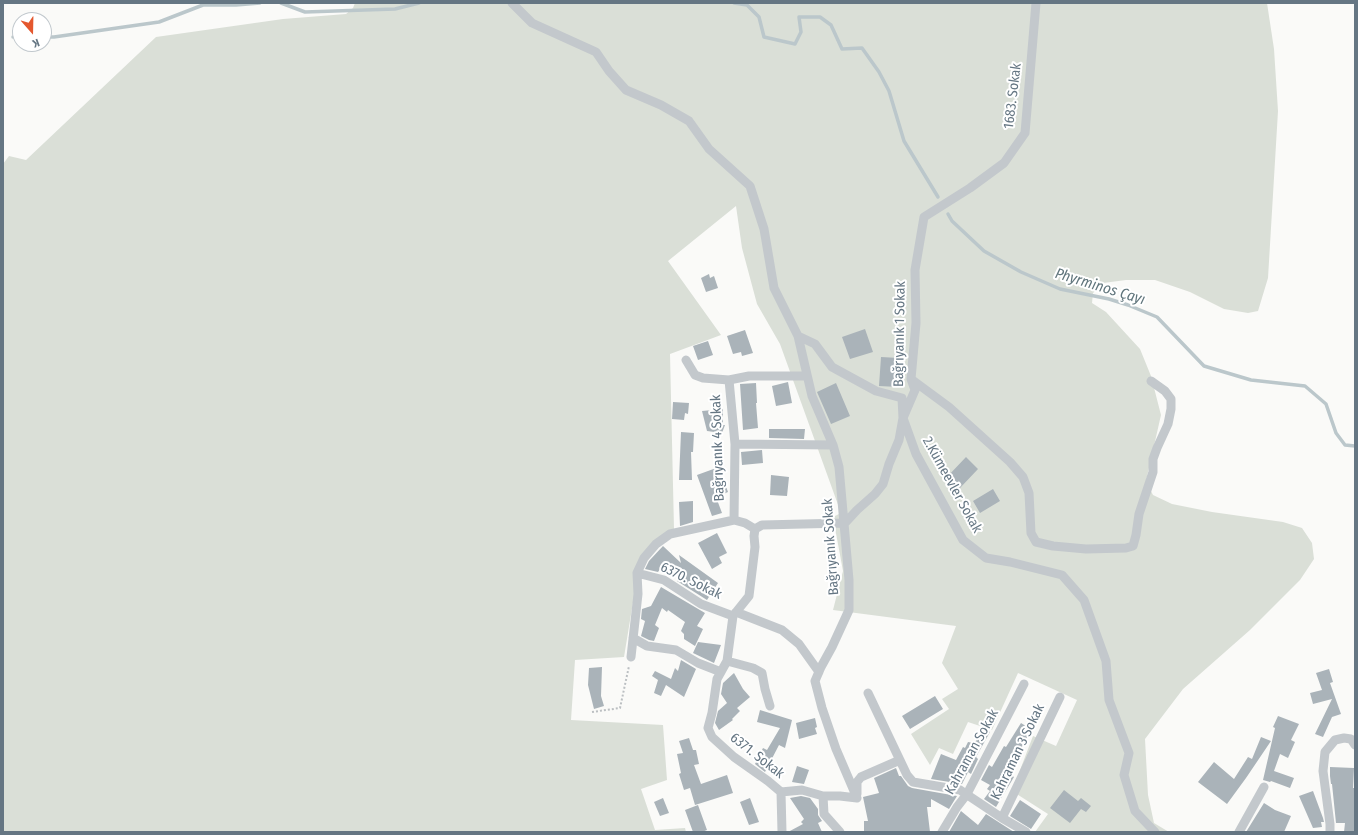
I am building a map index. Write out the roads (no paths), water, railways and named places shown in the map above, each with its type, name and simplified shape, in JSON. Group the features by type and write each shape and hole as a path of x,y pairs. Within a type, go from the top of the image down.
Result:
{"street":[{"name":"Bağrıyanık Sokak","path":"512,3 532,23 596,52 609,71 626,90 661,105 689,122 709,149 750,186 764,229 774,288 798,336 812,396 833,444 839,467 849,580 848,610 815,681 822,708 836,749 857,798"},
{"name":"1683. Sokak","path":"924,218 970,188 1004,163 1025,133 1036,3"},
{"name":"Bağrıyanık 1 Sokak","path":"845,523 875,494 883,484 899,440 903,418 914,390 911,378 916,324 915,270 924,218"},
{"name":"2.Kümeevler Sokak","path":"798,336 815,344 832,367 876,391 902,398 903,418 916,454 963,540 986,558 1010,562 1062,575 1084,600 1106,661 1110,700 1129,753 1124,775 1135,812 1155,832"},
{"path":"686,360 695,375 703,378 729,380"},
{"name":"Bağrıyanık 4 Sokak","path":"734,520 734,444 729,380 749,376 807,376"},
{"path":"911,378 948,407 1010,462 1023,477 1029,493 1031,533 1036,542 1053,546 1086,549 1126,548 1133,546 1139,514 1153,472 1153,458 1168,424 1171,409 1171,398 1165,391 1151,381"},
{"path":"734,444 833,444"},
{"path":"631,657 638,594 637,573 644,558 656,544 670,534 734,520 745,523 755,529"},
{"path":"755,529 762,525 845,523"},
{"path":"633,638 647,646 676,650 698,663 721,672 727,661 734,614 749,596 755,529"},
{"name":"6370. Sokak","path":"637,573 664,580 701,604 782,630 799,644 819,672"},
{"path":"727,661 753,668 762,673 770,706"},
{"name":"6371. Sokak","path":"721,672 716,679 712,713 708,728 712,737 734,757 781,792 782,832"},
{"name":"Kahraman Sokak","path":"942,832 957,807 967,794 1024,684"},
{"path":"868,693 907,775 913,782 960,790 1026,832"},
{"name":"Kahraman 3 Sokak","path":"1002,818 1060,697"},
{"path":"1330,832 1323,771 1325,752 1334,740 1344,738 1351,740 1355,745"},
{"path":"781,792 802,790 824,796 857,798 857,782 861,777 900,760"},
{"path":"1239,832 1264,787"},
{"path":"824,796 824,814 840,832"}],"waterway":[{"name":"Phyrminos Çayı","path":"52,37 159,22 203,5 260,3"},
{"name":"Phyrminos Çayı","path":"281,3 305,12 395,9 419,3"},
{"name":"Phyrminos Çayı","path":"734,3 747,5 759,17 764,37 795,44 801,32 799,17 820,17 831,25 842,49 862,48 879,72 889,91 904,141 938,197"},
{"name":"Phyrminos Çayı","path":"948,214 952,221 984,251 1021,272 1060,289 1109,299 1157,317 1204,366 1251,380 1305,386 1326,404 1336,433 1345,445 1355,446"}]}
